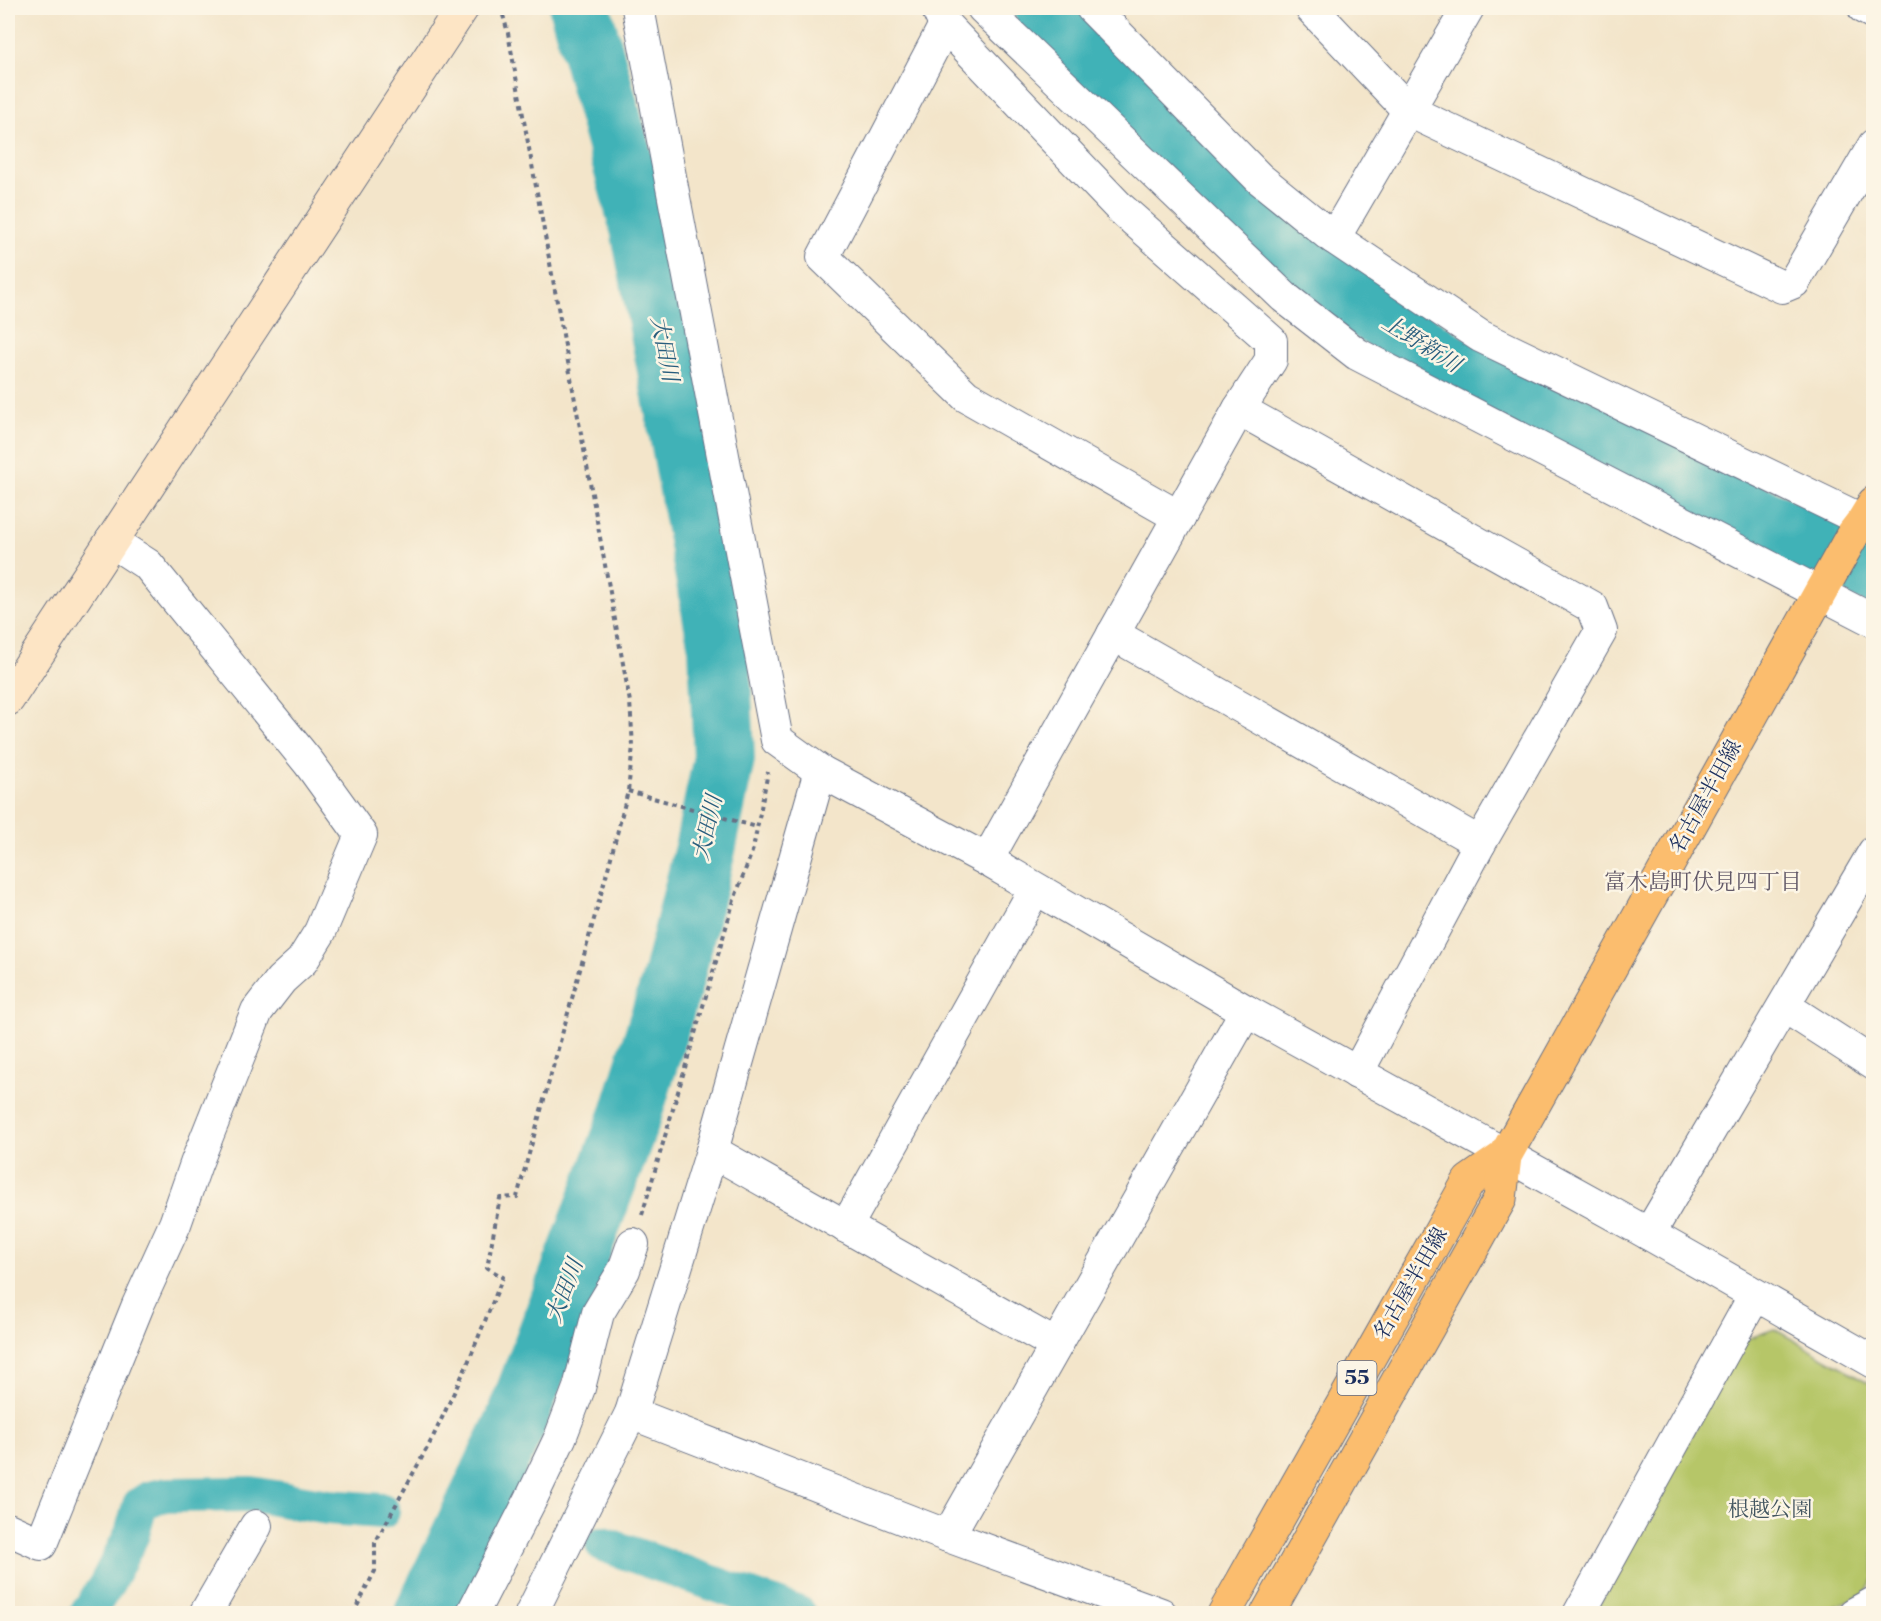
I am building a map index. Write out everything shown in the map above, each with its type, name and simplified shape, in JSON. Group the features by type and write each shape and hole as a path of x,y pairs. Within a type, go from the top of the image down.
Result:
{"main road":[{"name":"名古屋半田線","path":"1267,1614 1500,1199 1505,1156 1824,587 1866,521"},
{"name":"名古屋半田線","path":"1224,1614 1469,1181 1505,1156"}],"street":[{"path":"8,699 462,8"},
{"path":"639,8 777,740 820,771 987,860 1246,1011 1649,1234 1874,1362"},
{"path":"983,8 1284,297 1357,354 1824,587 1874,621"},
{"path":"1092,8 1259,178 1334,238 1480,336 1866,521"},
{"path":"1311,8 1408,111 1782,287 1794,282 1874,145"},
{"path":"1334,238 1468,8"},
{"path":"1864,8 1874,13"},
{"path":"987,860 1179,517 1239,409 1271,360 1271,341 1119,207 941,16 823,257 966,396 1179,517"},
{"path":"1239,409 1592,607 1601,631 1480,843 1357,1073"},
{"path":"8,1529 41,1544 138,1305 175,1224 196,1164 257,1011 281,980 302,961 320,932 361,835 309,763 148,565 111,541"},
{"path":"1113,634 1480,843"},
{"path":"531,1614 631,1413 712,1151 820,771"},
{"path":"1649,1234 1874,852"},
{"path":"846,1227 1035,889"},
{"path":"1784,1006 1874,1064"},
{"path":"948,1536 1246,1011"},
{"path":"712,1151 1056,1345"},
{"path":"472,1614 560,1438 579,1388 598,1313 624,1270 633,1244"},
{"path":"1579,1614 1755,1295"},
{"path":"631,1413 948,1536 1161,1614"},
{"path":"205,1614 256,1526"},
{"path":"1854,1614 1874,1603"}],"path":[{"path":"353,1614 375,1570 375,1543 432,1439 467,1365 503,1277 487,1268 500,1198 518,1197 628,791 633,746 630,702 508,33 501,8"},
{"path":"633,1244 734,900 753,849 768,769 777,740"},
{"path":"628,791 757,828"}],"green space":[{"name":"根越公園","path":"1774,1329 1873,1385 1874,1577 1865,1593 1820,1613 1594,1614 1744,1340"}],"waterway":[{"name":"大田川","path":"425,1614 515,1424 631,1114 673,979 705,849 724,758 719,647 641,228 580,8"},
{"name":"上野新川","path":"1044,8 1287,255 1446,362 1874,574"},
{"path":"87,1614 106,1585 132,1534 140,1505 149,1499 167,1495 251,1494 328,1507 382,1511"},
{"path":"603,1544 799,1614"}],"district":[{"name":"富木島町伏見四丁目","path":"1703,882"}]}
